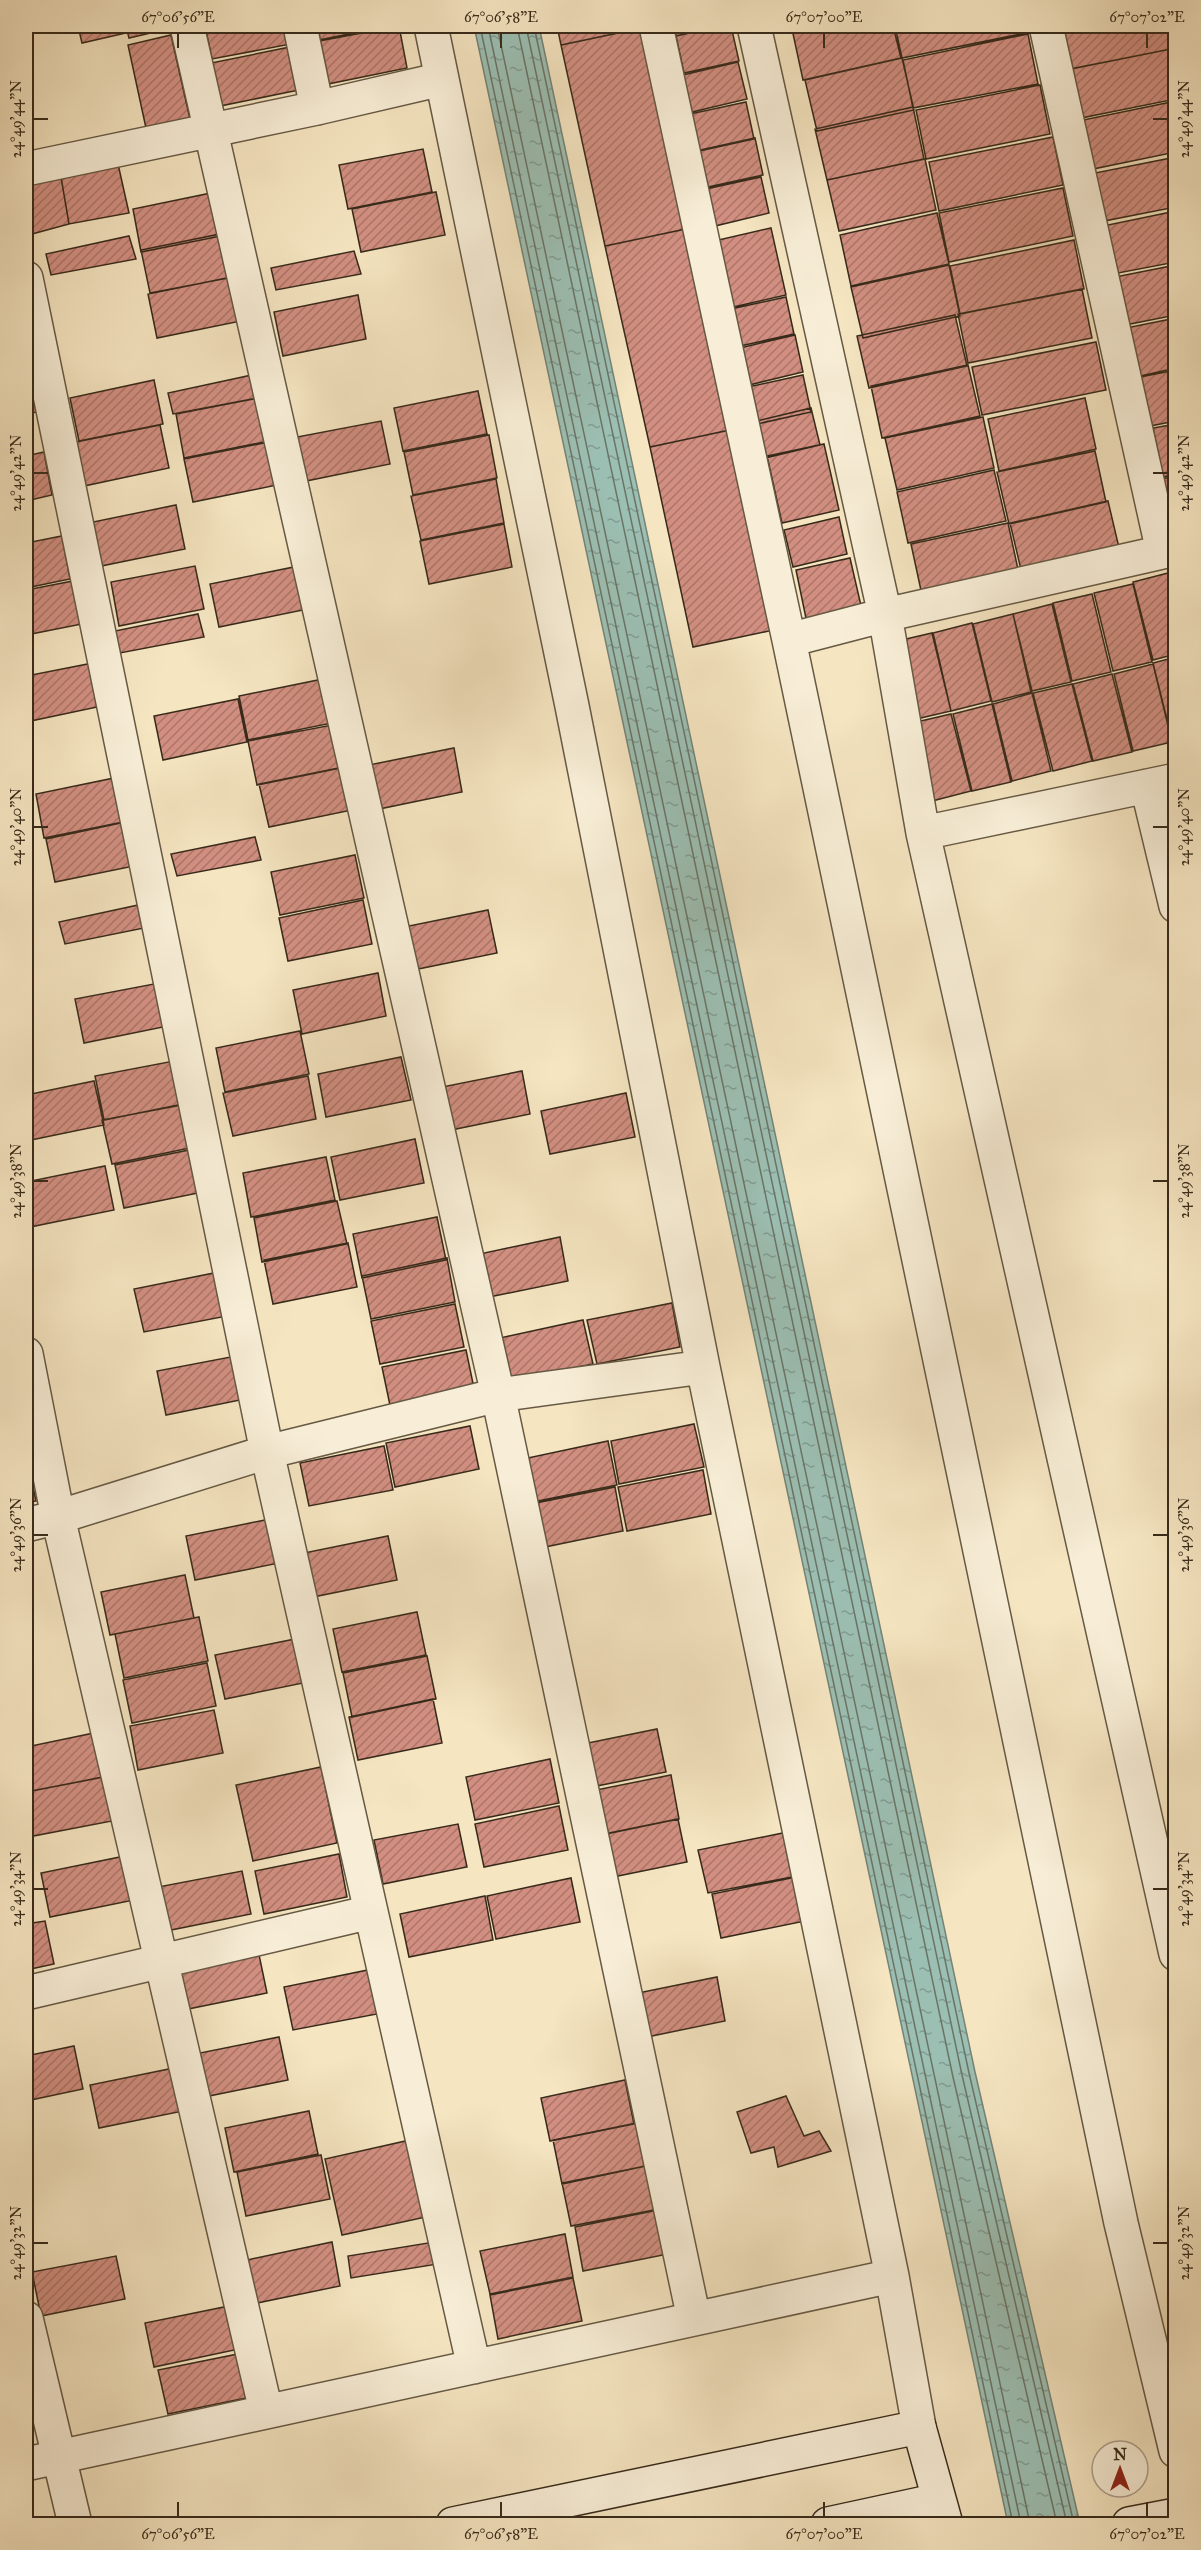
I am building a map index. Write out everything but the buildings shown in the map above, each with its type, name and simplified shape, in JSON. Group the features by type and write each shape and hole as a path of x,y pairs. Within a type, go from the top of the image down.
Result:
{"street":[{"path":"187,26 498,1395 694,2319"},
{"path":"300,26 317,108"},
{"path":"431,26 572,706 703,1367 892,2276 920,2427 943,2512 828,2524"},
{"path":"656,26 789,640 1121,2223 1176,2451"},
{"path":"754,26 885,615 923,833 1176,1954"},
{"path":"789,640 885,615 1169,550 1046,26"},
{"path":"26,169 317,108 442,79"},
{"path":"26,278 267,1452 474,2367"},
{"path":"923,833 1162,783 1176,906"},
{"path":"26,1354 58,1517 266,2410"},
{"path":"26,1525 267,1452 498,1395 703,1367"},
{"path":"26,1994 371,1912"},
{"path":"26,2464 266,2410 892,2276"},
{"path":"26,2318 75,2524"},
{"path":"453,2524 920,2427"},
{"path":"1130,2524 1176,2515"}],"water":[{"path":"474,26 539,26 975,2072 1080,2524 1008,2524"}]}
